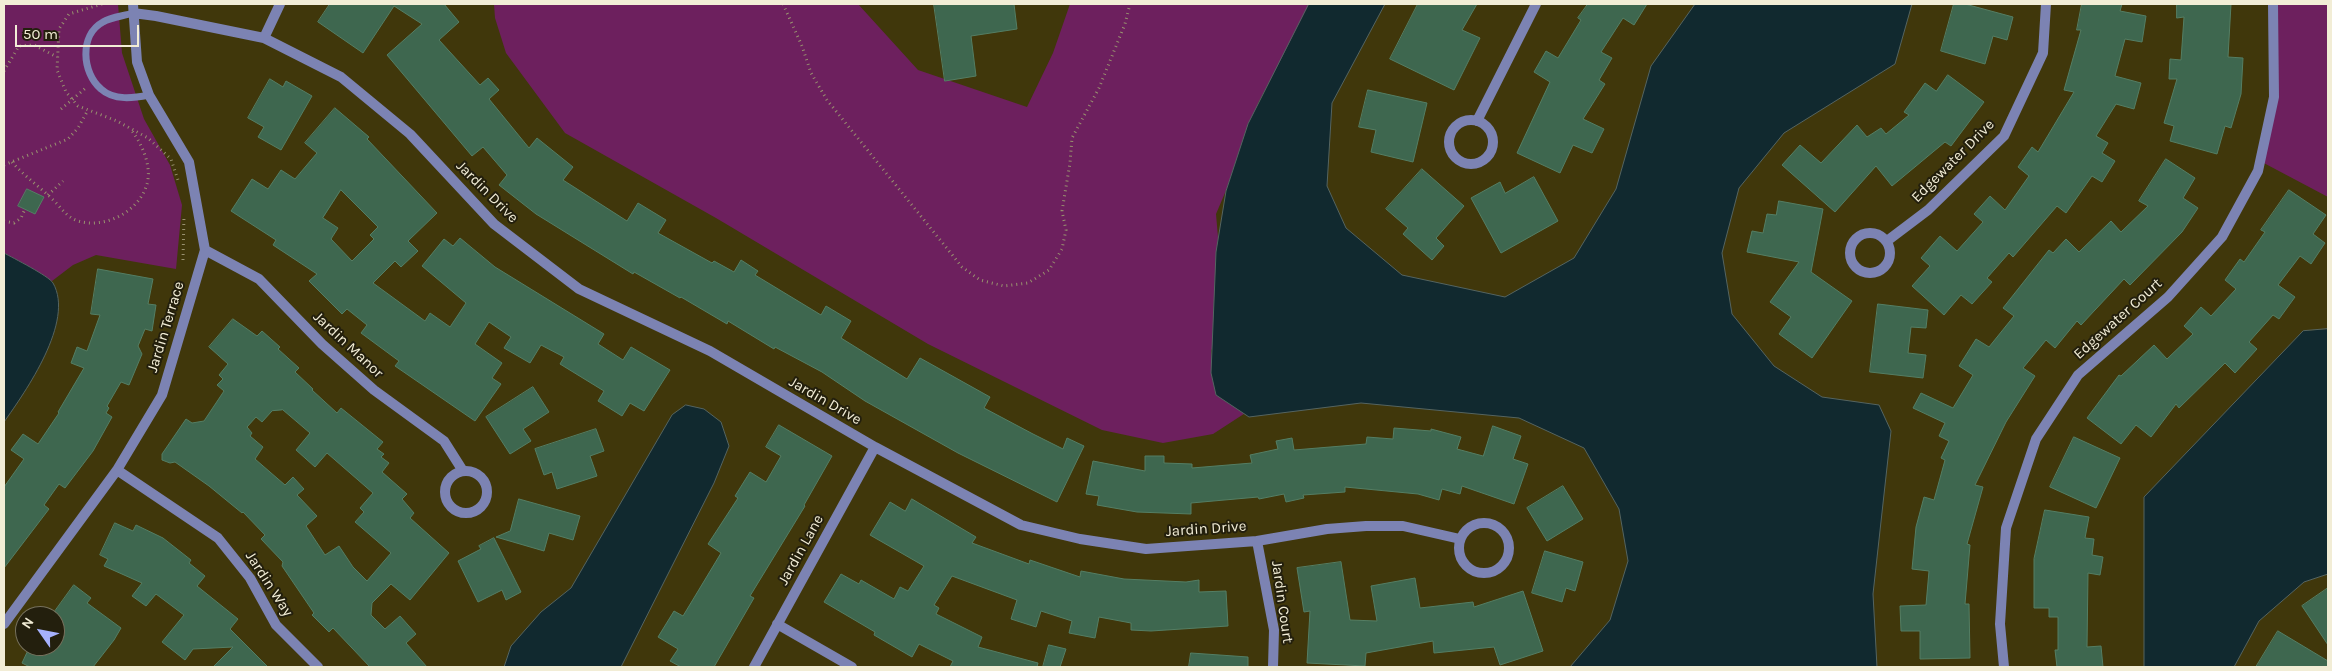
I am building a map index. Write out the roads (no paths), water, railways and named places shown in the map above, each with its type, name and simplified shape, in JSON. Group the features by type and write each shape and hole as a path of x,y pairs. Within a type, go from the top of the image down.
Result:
{"street":[{"path":"264,38 280,4"},
{"path":"1477,121 1536,4"},
{"name":"Edgewater Drive","path":"1887,241 1928,210 2004,136 2043,53 2046,4"},
{"name":"Edgewater Court","path":"2004,667 2000,624 2006,528 2036,439 2078,375 2168,297 2222,238 2227,229 2258,171 2274,97 2273,4"},
{"name":"Jardin Drive","path":"133,9 156,16 264,38 341,77 410,134 494,224 580,289 710,351 875,447 1021,525 1071,537 1146,549 1257,541 1327,529 1394,526 1403,526 1460,539"},
{"name":"Jardin Terrace","path":"4,624 117,470 162,395 205,250 189,162 149,95 137,62 133,9"},
{"path":"1477,121 1490,131 1493,139 1493,148 1482,162 1466,164 1452,154 1449,146 1450,137 1460,123 1477,121"},
{"path":"1873,233 1887,241 1890,256 1888,264 1882,270 1867,273 1854,265 1850,250 1858,237 1873,233"},
{"name":"Jardin Manor","path":"205,250 260,279 322,344 374,390 444,441 463,471"},
{"name":"Jardin Lane","path":"754,667 875,447"},
{"name":"Jardin Way","path":"117,470 218,538 250,578 276,625 318,667"},
{"name":"Jardin Manor","path":"463,471 471,471 479,475 487,489 483,505 468,514 453,509 447,503 444,495 449,479 463,471"},
{"path":"1477,523 1492,523 1505,533 1508,540 1508,556 1499,568 1492,572 1476,572 1464,562 1459,547 1460,539 1470,527 1477,523"},
{"name":"Jardin Court","path":"1257,541 1274,630 1273,667"},
{"path":"777,624 852,667"}],"lane":[{"path":"133,9 103,22 91,32 86,47 87,64 94,81 102,90 118,98 149,95"}],"water":[{"path":"1309,4 1385,4 1332,103 1327,186 1346,228 1402,275 1505,297 1574,258 1616,189 1651,66 1695,4 1912,4 1895,64 1784,133 1739,188 1722,253 1732,314 1774,366 1822,397 1879,405 1891,431 1873,594 1877,667 1570,667 1610,620 1628,561 1619,509 1584,448 1519,418 1361,403 1249,417 1216,395 1211,373 1216,252 1226,191 1248,124"},
{"path":"4,253 38,272 53,283 58,299 58,316 53,336 45,355 24,393 4,422"},
{"path":"2328,329 2328,574 2304,582 2259,621 2234,667 2144,667 2144,497 2303,331"},
{"path":"686,405 704,409 721,422 729,446 714,483 621,667 504,667 511,646 541,612 571,588 672,415"}]}
